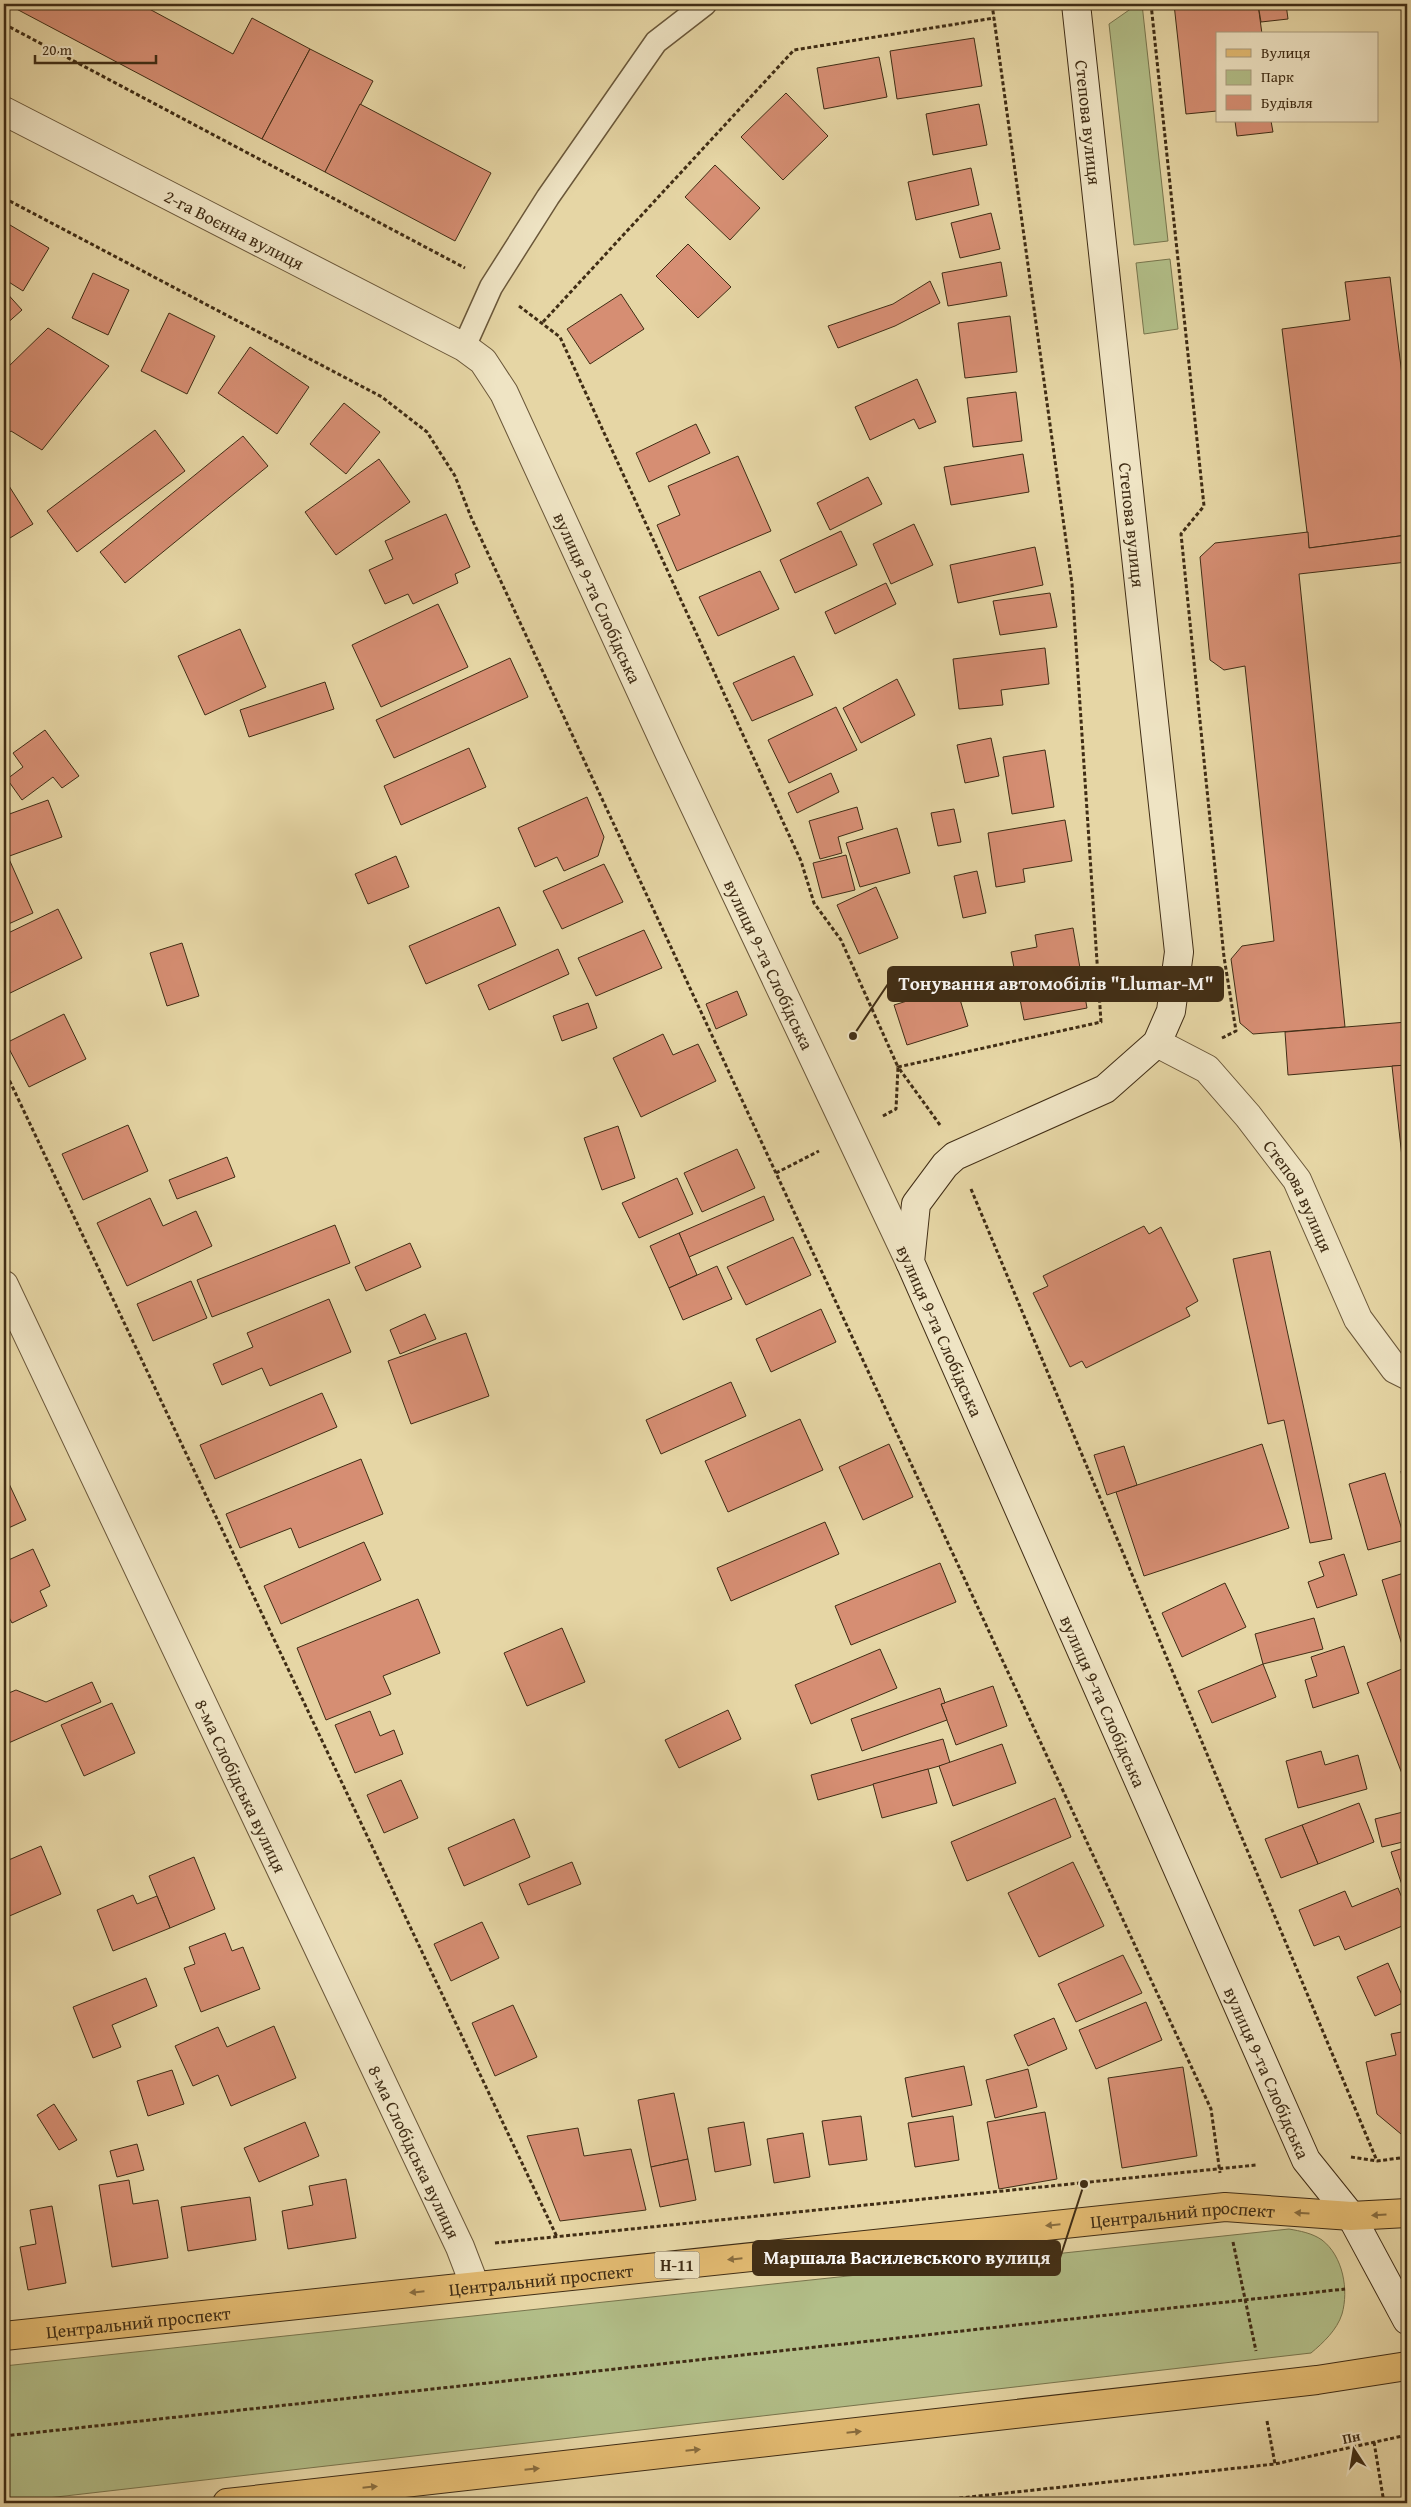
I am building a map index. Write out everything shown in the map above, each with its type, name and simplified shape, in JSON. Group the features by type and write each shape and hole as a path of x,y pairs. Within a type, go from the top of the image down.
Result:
{"main road":[{"name":"Центральний проспект","path":"4,2336 1225,2207 1351,2216 1407,2213"},
{"path":"227,2503 287,2500 1316,2380 1407,2366"}],"street":[{"name":"Степова вулиця","path":"910,1262 916,1204 954,1156 1105,1089 1157,1043 1171,1012 1179,952 1076,4"},
{"name":"2-га Воєнна вулиця","path":"4,111 464,347"},
{"name":"вулиця 9-та Слобідська","path":"464,347 483,361 504,393 668,750 910,1262 1306,2160 1351,2216 1407,2320"},
{"name":"Степова вулиця","path":"1157,1043 1208,1069 1248,1116 1297,1180 1358,1319 1395,1369 1407,1375"},
{"name":"8-ма Слобідська вулиця","path":"4,1285 460,2247 475,2286"}],"lane":[{"path":"464,347 491,287 548,197 650,50 656,42 705,4"}],"path":[{"path":"898,1067 1101,1022 1072,584 992,4"},
{"path":"1151,4 1204,506 1181,534 1224,957 1236,1031 1214,1040 1208,1069"},
{"path":"543,322 794,50 994,18"},
{"path":"4,24 460,265"},
{"path":"4,198 382,397 427,432 456,476 471,517 1211,2109 1220,2168"},
{"path":"523,309 543,322 560,337 801,861 814,902 842,940 898,1067 939,1123"},
{"path":"4,1069 557,2237"},
{"path":"976,1199 1377,2161"},
{"path":"1345,2156 1377,2161 1407,2157"},
{"path":"460,2247 1256,2165"},
{"path":"1231,2234 1247,2299 1257,2360"},
{"path":"4,2436 1345,2289"},
{"path":"1266,2415 1275,2464"},
{"path":"914,2503 1275,2464 1407,2436"},
{"path":"1374,2442 1384,2503"}],"green space":[{"path":"1132,4 1142,4 1168,241 1134,245 1109,24 1132,8"},
{"path":"1170,259 1178,329 1144,334 1136,263"},
{"path":"1289,2229 1310,2234 1322,2240 1329,2247 1339,2264 1344,2284 1344,2305 1340,2320 1329,2336 1311,2353 4,2503 4,2366"}],"building":[{"path":"7,4 140,4 233,54 252,18 310,49 262,139"},
{"path":"1174,4 1258,4 1262,32 1216,32 1216,111 1186,114"},
{"path":"1258,4 1286,4 1288,19 1261,22"},
{"path":"974,38 982,86 897,99 890,51"},
{"path":"310,49 373,81 325,172 262,139"},
{"path":"879,57 887,97 824,109 817,68"},
{"path":"786,93 828,136 783,180 741,137"},
{"path":"360,104 491,173 455,241 325,172"},
{"path":"979,104 987,145 933,155 926,114"},
{"path":"1235,122 1271,122 1273,132 1237,136"},
{"path":"715,165 760,208 730,240 685,197"},
{"path":"971,168 979,205 916,220 908,182"},
{"path":"991,213 1000,249 960,258 951,223"},
{"path":"10,225 49,248 23,291 4,279 4,236"},
{"path":"688,244 731,287 698,318 656,276"},
{"path":"1001,262 1007,296 948,306 942,273"},
{"path":"93,273 129,290 108,335 72,318"},
{"path":"1390,277 1407,416 1407,535 1309,548 1282,329 1350,320 1345,282"},
{"path":"930,281 940,303 895,326 838,348 828,326 893,304"},
{"path":"4,290 22,310 4,326"},
{"path":"621,294 644,329 590,364 567,329"},
{"path":"169,313 215,336 187,394 141,371"},
{"path":"1010,316 1017,372 965,378 958,323"},
{"path":"48,328 109,366 42,450 11,431 4,437 4,367 6,369"},
{"path":"250,347 309,387 277,434 218,393"},
{"path":"917,379 936,422 919,429 914,419 870,440 855,407"},
{"path":"1016,392 1022,441 973,447 967,398"},
{"path":"344,403 380,432 346,474 310,444"},
{"path":"696,424 710,453 649,482 636,453"},
{"path":"155,430 185,471 77,552 47,511"},
{"path":"243,436 268,466 125,583 100,552"},
{"path":"1023,454 1029,492 951,505 944,467"},
{"path":"738,456 771,531 677,571 657,525 680,515 668,486"},
{"path":"379,459 410,502 336,555 305,512"},
{"path":"868,477 882,504 830,530 817,503"},
{"path":"4,478 33,524 5,541 4,538"},
{"path":"446,514 470,567 455,574 458,583 413,604 408,594 385,604 369,570 393,559 385,541"},
{"path":"914,524 933,565 891,584 873,544"},
{"path":"841,531 857,565 795,593 780,560"},
{"path":"1308,532 1309,548 1407,535 1407,562 1299,574 1345,1027 1253,1034 1240,1023 1231,959 1242,946 1274,941 1245,666 1224,670 1210,660 1200,557 1215,543"},
{"path":"1035,547 1043,585 958,603 950,565"},
{"path":"760,571 779,609 718,636 699,597"},
{"path":"886,583 896,604 835,634 825,612"},
{"path":"1050,593 1057,627 1000,635 993,601"},
{"path":"438,604 468,667 381,707 352,645"},
{"path":"240,629 266,687 205,715 178,656"},
{"path":"1045,648 1049,684 1001,690 1003,705 959,709 953,659"},
{"path":"794,656 813,695 752,721 733,683"},
{"path":"510,658 528,697 394,758 376,720"},
{"path":"897,679 915,715 861,743 843,708"},
{"path":"325,682 334,709 249,737 240,710"},
{"path":"836,707 857,750 789,783 768,740"},
{"path":"45,730 79,776 62,788 53,777 22,800 7,779 23,767 13,753"},
{"path":"991,738 999,776 965,783 957,745"},
{"path":"469,748 486,787 401,825 384,786"},
{"path":"1045,750 1054,807 1012,814 1003,757"},
{"path":"831,773 839,792 797,813 788,793"},
{"path":"587,797 604,837 598,856 564,871 557,857 535,867 518,828"},
{"path":"48,800 62,837 4,858 4,816"},
{"path":"857,807 863,829 838,837 842,853 820,859 809,821"},
{"path":"954,809 961,842 938,846 931,813"},
{"path":"1065,820 1072,861 1023,869 1025,882 996,887 988,833"},
{"path":"897,828 910,873 860,887 846,843"},
{"path":"846,855 855,890 822,898 813,863"},
{"path":"396,856 409,887 368,904 355,874"},
{"path":"9,859 33,913 4,926 4,861"},
{"path":"604,864 623,902 562,929 543,891"},
{"path":"977,871 986,913 963,918 954,876"},
{"path":"876,887 898,938 859,954 837,905"},
{"path":"499,907 516,945 426,984 409,946"},
{"path":"58,909 82,958 4,996 4,935"},
{"path":"1073,928 1087,1008 1024,1020 1011,952 1037,947 1035,935"},
{"path":"644,930 662,968 596,996 578,958"},
{"path":"182,943 199,996 167,1006 150,953"},
{"path":"558,949 569,974 489,1010 478,985"},
{"path":"956,986 968,1026 907,1045 894,1005"},
{"path":"737,991 747,1015 716,1029 706,1004"},
{"path":"588,1003 597,1028 562,1041 553,1016"},
{"path":"64,1014 86,1059 29,1087 6,1043"},
{"path":"1407,1022 1407,1065 1288,1075 1285,1032"},
{"path":"663,1034 673,1055 698,1044 716,1081 641,1117 613,1058"},
{"path":"1407,1065 1407,1203 1392,1066"},
{"path":"128,1125 148,1171 83,1200 62,1154"},
{"path":"618,1126 635,1178 602,1190 584,1138"},
{"path":"737,1149 755,1188 702,1212 684,1173"},
{"path":"227,1157 235,1177 177,1199 169,1180"},
{"path":"677,1178 693,1214 639,1238 622,1203"},
{"path":"764,1196 774,1220 689,1257 679,1233"},
{"path":"150,1198 163,1226 196,1211 212,1246 127,1286 97,1223"},
{"path":"335,1225 350,1263 212,1317 197,1280"},
{"path":"1144,1226 1149,1234 1161,1227 1198,1301 1186,1308 1190,1316 1086,1368 1082,1361 1070,1367 1033,1293 1048,1286 1043,1276"},
{"path":"679,1233 697,1275 669,1288 650,1246"},
{"path":"793,1237 811,1275 746,1305 727,1267"},
{"path":"410,1243 421,1267 366,1291 355,1267"},
{"path":"1270,1251 1332,1539 1310,1543 1284,1420 1268,1424 1233,1259"},
{"path":"717,1266 732,1299 683,1320 669,1288"},
{"path":"191,1281 207,1318 153,1341 137,1304"},
{"path":"329,1299 351,1352 270,1386 262,1368 222,1385 213,1364 253,1347 247,1333"},
{"path":"821,1309 836,1342 771,1372 756,1339"},
{"path":"425,1314 436,1339 400,1354 390,1330"},
{"path":"466,1333 489,1396 411,1424 388,1361"},
{"path":"731,1382 746,1416 661,1454 646,1420"},
{"path":"322,1393 337,1427 215,1479 200,1445"},
{"path":"800,1419 823,1470 728,1512 705,1461"},
{"path":"889,1444 913,1497 863,1520 839,1467"},
{"path":"1262,1444 1289,1528 1144,1576 1116,1492"},
{"path":"1124,1446 1137,1485 1107,1495 1094,1455"},
{"path":"361,1459 383,1514 299,1548 291,1528 240,1548 226,1514"},
{"path":"1401,1471 1407,1471 1407,1511"},
{"path":"4,1473 26,1520 4,1530"},
{"path":"1385,1473 1405,1540 1368,1550 1349,1484"},
{"path":"825,1522 839,1554 731,1601 717,1568"},
{"path":"364,1542 381,1580 281,1624 264,1586"},
{"path":"33,1549 50,1586 40,1591 47,1606 12,1623 4,1608 4,1562"},
{"path":"1344,1554 1357,1595 1317,1608 1308,1582 1324,1576 1319,1562"},
{"path":"940,1563 956,1602 851,1645 835,1606"},
{"path":"1407,1572 1407,1661 1382,1580"},
{"path":"1225,1583 1246,1627 1182,1657 1162,1613"},
{"path":"418,1599 440,1653 383,1676 391,1694 326,1720 297,1648"},
{"path":"1314,1618 1323,1649 1263,1664 1255,1634"},
{"path":"562,1628 585,1682 527,1706 504,1653"},
{"path":"1344,1646 1359,1693 1313,1708 1305,1680 1317,1676 1311,1657"},
{"path":"880,1649 897,1688 811,1724 795,1685"},
{"path":"1263,1664 1276,1697 1212,1723 1198,1691"},
{"path":"1407,1667 1407,1784 1406,1784 1367,1683"},
{"path":"92,1682 101,1702 4,1745 4,1695 16,1690 46,1702"},
{"path":"993,1686 1007,1726 956,1745 941,1704"},
{"path":"940,1688 945,1703 941,1704 947,1720 862,1751 851,1719"},
{"path":"112,1703 135,1753 84,1776 61,1725"},
{"path":"728,1710 741,1739 679,1768 665,1740"},
{"path":"370,1711 380,1736 394,1730 403,1754 355,1773 335,1725"},
{"path":"943,1739 950,1763 818,1800 811,1775"},
{"path":"1002,1744 1016,1783 953,1806 939,1766"},
{"path":"1321,1751 1325,1765 1358,1755 1367,1789 1298,1808 1286,1761"},
{"path":"928,1769 937,1803 882,1818 873,1784"},
{"path":"401,1780 418,1818 384,1833 367,1795"},
{"path":"1055,1798 1071,1837 967,1881 951,1842"},
{"path":"1359,1803 1374,1842 1318,1864 1302,1825"},
{"path":"1407,1811 1407,1841 1382,1847 1375,1819"},
{"path":"514,1819 530,1857 464,1886 448,1848"},
{"path":"1302,1825 1318,1864 1281,1878 1265,1839"},
{"path":"41,1846 61,1894 7,1917 4,1908 4,1862"},
{"path":"1407,1847 1407,1890 1404,1891 1391,1852"},
{"path":"194,1857 215,1909 170,1928 149,1876"},
{"path":"572,1862 581,1884 528,1905 519,1884"},
{"path":"1073,1862 1104,1926 1039,1957 1008,1893"},
{"path":"1398,1888 1407,1910 1407,1924 1345,1950 1339,1936 1314,1946 1299,1910 1345,1891 1352,1907"},
{"path":"133,1895 137,1904 157,1896 170,1928 113,1951 97,1910"},
{"path":"482,1922 499,1958 451,1981 434,1944"},
{"path":"225,1933 232,1951 243,1947 260,1989 201,2012 184,1968 195,1964 189,1947"},
{"path":"1123,1955 1142,1993 1076,2022 1058,1984"},
{"path":"1388,1963 1405,2002 1375,2016 1357,1977"},
{"path":"146,1978 157,2006 112,2025 121,2047 93,2058 73,2007"},
{"path":"1146,2002 1162,2040 1096,2069 1079,2030"},
{"path":"513,2005 537,2057 495,2076 472,2023"},
{"path":"1054,2018 1067,2049 1028,2066 1014,2035"},
{"path":"274,2026 296,2078 231,2106 218,2075 193,2086 175,2046 218,2027 227,2047"},
{"path":"1407,2031 1407,2133 1401,2134 1377,2114 1366,2062 1396,2055 1391,2034"},
{"path":"964,2066 972,2105 912,2117 905,2078"},
{"path":"1183,2067 1197,2156 1122,2168 1108,2078"},
{"path":"1028,2069 1037,2107 995,2118 986,2080"},
{"path":"172,2070 184,2104 148,2116 137,2081"},
{"path":"674,2093 688,2159 651,2167 638,2100"},
{"path":"54,2104 77,2140 59,2150 37,2115"},
{"path":"1045,2112 1057,2179 999,2189 987,2122"},
{"path":"861,2116 867,2160 829,2165 822,2121"},
{"path":"953,2116 959,2160 915,2167 908,2123"},
{"path":"305,2122 319,2156 259,2182 244,2148"},
{"path":"744,2122 751,2165 715,2172 708,2128"},
{"path":"578,2128 584,2156 631,2149 646,2210 560,2221 527,2136"},
{"path":"803,2133 810,2177 774,2183 767,2139"},
{"path":"137,2144 144,2170 117,2177 110,2151"},
{"path":"688,2159 696,2200 660,2207 651,2167"},
{"path":"346,2179 356,2238 288,2249 282,2211 313,2205 309,2186"},
{"path":"129,2180 133,2204 158,2200 168,2258 112,2267 99,2185"},
{"path":"250,2197 256,2240 188,2251 181,2207"},
{"path":"52,2206 66,2283 28,2290 20,2247 36,2244 30,2210"}],"place":[{"name":"Тонування автомобілів \"Llumar-M\"","path":"853,1036"},
{"name":"Маршала Василевського вулиця","path":"1084,2184"}]}
